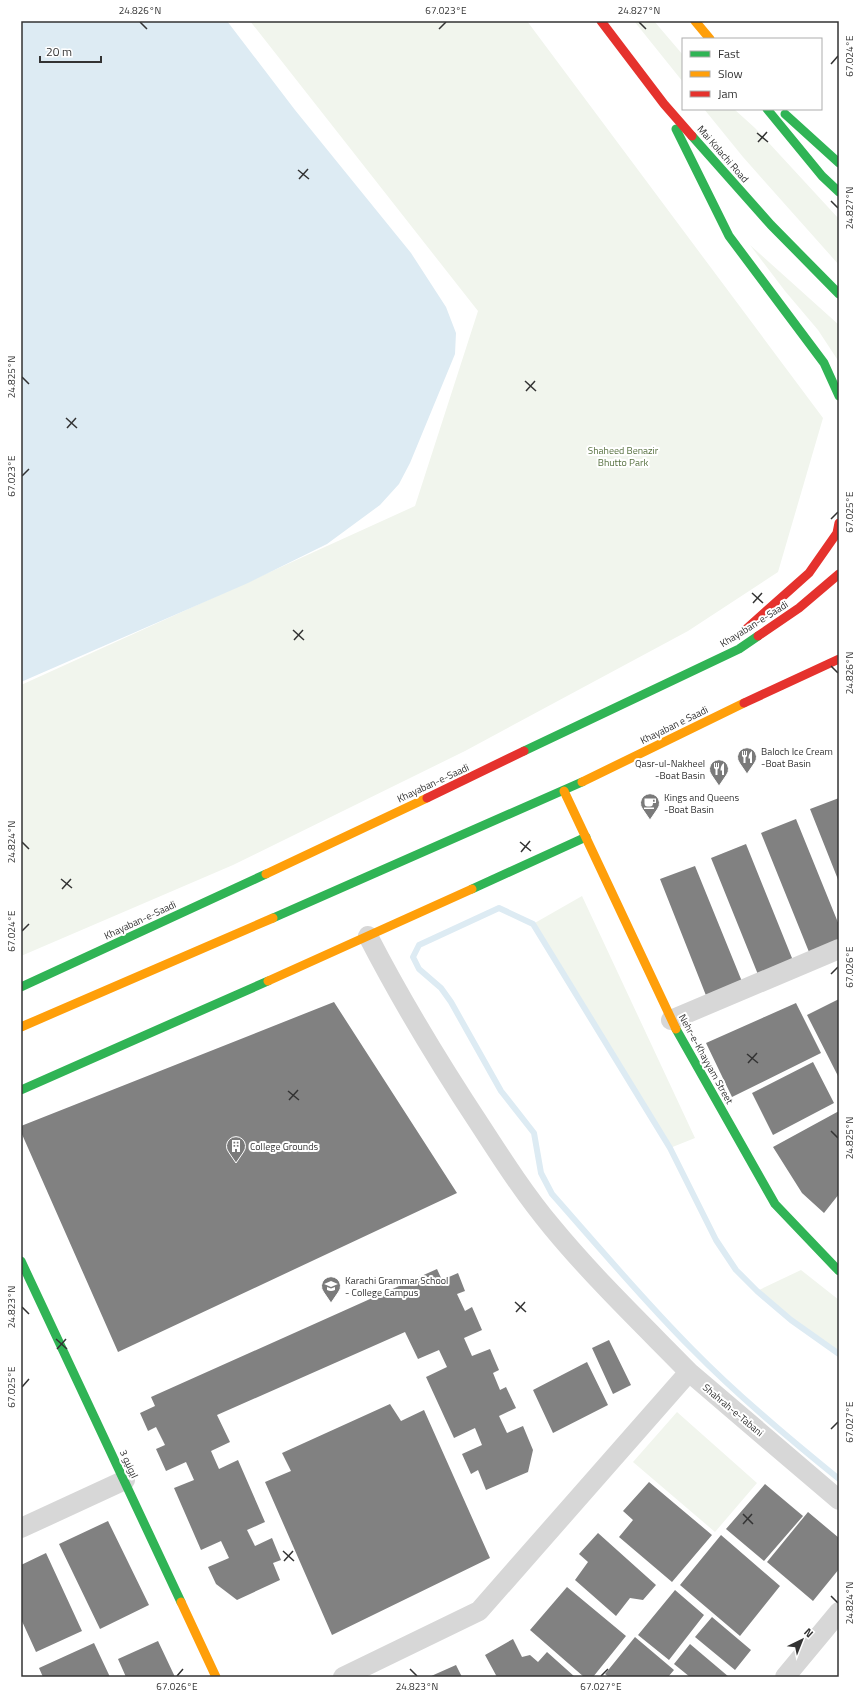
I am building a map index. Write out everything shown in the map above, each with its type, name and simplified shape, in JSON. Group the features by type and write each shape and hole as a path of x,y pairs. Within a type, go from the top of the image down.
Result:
{"main road":[{"name":"Mai Kolachi Road","path":"601,21 664,104 771,225 839,294"},
{"path":"695,21 709,38"},
{"path":"664,104 729,236 824,363 839,396"},
{"path":"768,110 822,176 839,192"},
{"path":"781,110 839,163"},
{"path":"692,672 733,641 809,573 837,533 839,523"},
{"name":"Khayaban-e-Saadi","path":"21,987 252,881 739,649 799,608 839,574"},
{"path":"794,679 839,650"},
{"path":"794,679 839,659"},
{"name":"Khayaban e Saadi","path":"564,791 794,679"},
{"path":"21,1027 564,791"},
{"name":"Nehr-e-Khayyam Street","path":"564,791 671,1020 775,1204 839,1271"},
{"path":"21,1090 368,936 586,837"},
{"name":"ایونیو 3","path":"21,1261 125,1480 216,1677"}],"street":[{"name":"Shahrah-e-Tabani","path":"368,936 397,992 450,1080 522,1188 552,1228 689,1372 839,1500"},
{"path":"671,1020 839,949"},
{"path":"343,1677 479,1611 689,1372"},
{"path":"21,1528 125,1480"},
{"path":"785,1677 839,1612"}],"green space":[{"name":"Shaheed Benazir Bhutto Park","path":"250,21 527,21 823,418 778,572 688,631 465,751 233,865 21,956 21,685 415,506 478,311"},
{"path":"634,21 654,21 682,54 682,81"},
{"path":"705,110 735,110 755,128 839,219 839,265 743,157"},
{"path":"750,245 839,325 839,362 818,330 785,291"},
{"path":"582,896 695,1138 670,1148 533,924"},
{"path":"801,1270 839,1300 839,1354 791,1320 757,1291"},
{"path":"677,1412 757,1483 715,1532 633,1462"}],"shaded area":[{"path":"21,21 227,21 295,110 411,253 446,307 456,333 455,354 410,463 399,484 380,505 327,544 248,583 21,682"}],"building":[{"path":"839,798 839,882 810,809"},
{"path":"796,819 839,925 839,940 809,952 761,833"},
{"path":"746,844 794,963 759,977 711,858"},
{"path":"695,866 743,984 707,998 660,879"},
{"path":"839,999 839,1078 807,1015"},
{"name":"College Grounds","path":"334,1002 457,1193 118,1352 21,1132 21,1126"},
{"path":"796,1003 821,1053 732,1097 706,1043"},
{"path":"813,1062 834,1103 773,1135 752,1093"},
{"path":"839,1111 839,1194 824,1213 802,1193 773,1147"},
{"path":"437,1269 442,1280 458,1273 465,1291 457,1294 465,1311 472,1307 482,1330 464,1338 472,1356 490,1349 499,1370 493,1373 500,1390 506,1387 516,1408 499,1416 507,1433 523,1426 533,1450 528,1472 486,1490 478,1470 471,1474 462,1454 482,1445 475,1428 454,1438 426,1377 447,1367 439,1350 418,1359 405,1332 217,1415 230,1442 211,1451 219,1469 238,1460 265,1522 247,1530 255,1546 272,1538 281,1560 273,1563 280,1580 237,1600 216,1584 208,1567 229,1558 221,1541 201,1550 174,1488 194,1480 186,1462 166,1471 156,1449 165,1445 156,1427 148,1431 140,1413 155,1406 151,1397"},
{"path":"609,1340 631,1385 613,1394 592,1348"},
{"path":"587,1362 608,1405 553,1433 533,1390"},
{"path":"390,1404 401,1421 424,1410 490,1558 332,1635 265,1482 291,1471 282,1453"},
{"path":"649,1482 712,1535 672,1582 619,1537 633,1520 623,1511"},
{"path":"765,1484 803,1516 764,1561 726,1529"},
{"path":"808,1512 839,1538 839,1569 813,1601 767,1562"},
{"path":"108,1521 149,1605 100,1629 59,1544"},
{"path":"598,1533 656,1585 643,1600 630,1598 616,1616 575,1580 588,1562 579,1554"},
{"path":"721,1535 780,1586 740,1636 680,1585"},
{"path":"46,1553 82,1631 36,1652 21,1619 21,1565"},
{"path":"567,1587 626,1636 593,1677 584,1677 530,1630"},
{"path":"675,1590 704,1615 669,1660 638,1635"},
{"path":"712,1617 751,1650 735,1670 695,1637"},
{"path":"635,1637 674,1670 668,1677 609,1677 605,1674"},
{"path":"513,1639 522,1657 530,1655 538,1662 547,1652 575,1677 497,1677 485,1655"},
{"path":"158,1641 175,1677 126,1677 118,1659"},
{"path":"94,1643 110,1677 43,1677 39,1668"},
{"path":"690,1644 729,1677 690,1677 674,1664"},
{"path":"456,1665 462,1677 429,1677"}],"waterway":[{"path":"839,1354 791,1320 757,1291 736,1270 716,1240 670,1148 533,924 499,908 419,945 413,957 419,969 441,988 451,1002 501,1091 534,1133 541,1173 552,1194 638,1292 709,1366 764,1416 839,1479"}],"traffic: fast":[{"path":"768,110 822,176 839,192"},
{"path":"785,114 839,163"},
{"path":"676,129 729,236 824,363 839,396"},
{"path":"692,136 771,225 839,294"},
{"path":"524,751 739,649 758,636"},
{"path":"273,918 582,782"},
{"path":"472,889 586,837"},
{"path":"21,987 266,874"},
{"path":"21,1090 268,981"},
{"path":"676,1029 775,1204 839,1271"},
{"path":"21,1261 181,1602"}],"traffic: slow":[{"path":"695,21 709,38"},
{"path":"582,782 744,703"},
{"path":"564,791 676,1029"},
{"path":"266,874 427,798"},
{"path":"268,981 472,889"},
{"path":"21,1027 273,918"},
{"path":"181,1602 216,1677"}],"traffic: jam":[{"path":"601,21 664,104 692,136"},
{"path":"745,630 809,573 837,533 839,523"},
{"path":"758,636 799,608 839,574"},
{"path":"744,703 839,659"},
{"path":"427,798 524,751"}],"place":[{"name":"Baloch Ice Cream -Boat Basin","path":"747,774"},
{"name":"Qasr-ul-Nakheel -Boat Basin","path":"719,786"},
{"name":"Kings and Queens -Boat Basin","path":"650,820"},
{"name":"College Grounds","path":"236,1163"},
{"name":"Karachi Grammar School - College Campus","path":"331,1303"}]}
